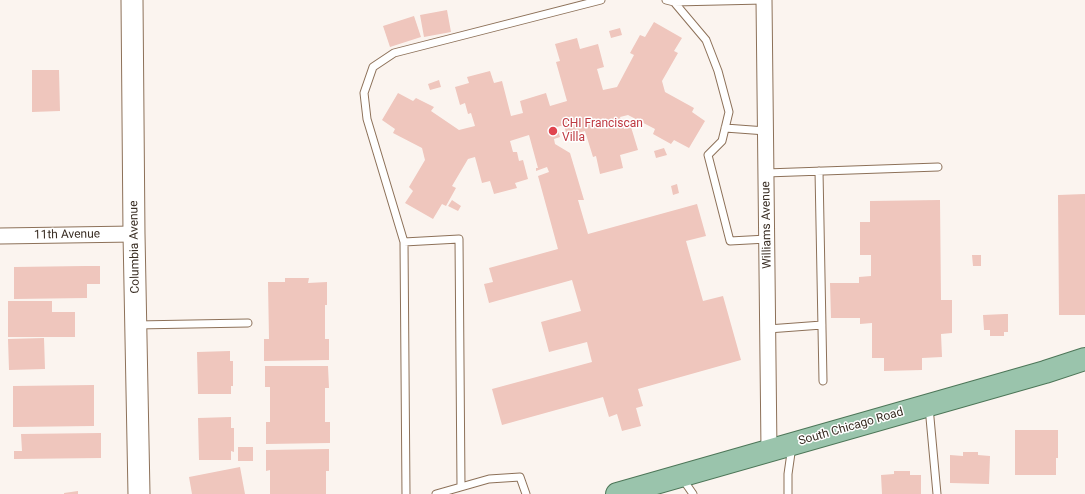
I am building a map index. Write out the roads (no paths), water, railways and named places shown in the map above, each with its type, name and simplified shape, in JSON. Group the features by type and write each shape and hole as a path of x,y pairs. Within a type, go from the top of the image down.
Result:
{"main road":[{"name":"South Chicago Road","path":"617,494 1045,372 1085,359"}],"street":[{"name":"Columbia Avenue","path":"132,0 134,234 139,494"},
{"name":"Williams Avenue","path":"764,0 769,450"},
{"name":"11th Avenue","path":"0,236 134,234"}],"lane":[{"path":"406,494 404,242 367,119 364,93 373,67 394,53 601,0"},
{"path":"666,0 674,2 764,0"},
{"path":"674,2 706,40 718,71 729,112 722,141 708,155 730,241 767,240"},
{"path":"725,128 766,131"},
{"path":"766,173 938,167"},
{"path":"819,172 823,381"},
{"path":"404,242 459,239 461,486"},
{"path":"136,325 248,323"},
{"path":"768,329 822,325"},
{"path":"929,405 937,494"},
{"path":"788,494 788,474 792,444"},
{"path":"681,476 693,494"},
{"path":"436,494 489,479 520,477 526,494"}],"place":[{"name":"CHI Franciscan Villa","path":"553,131"}]}
